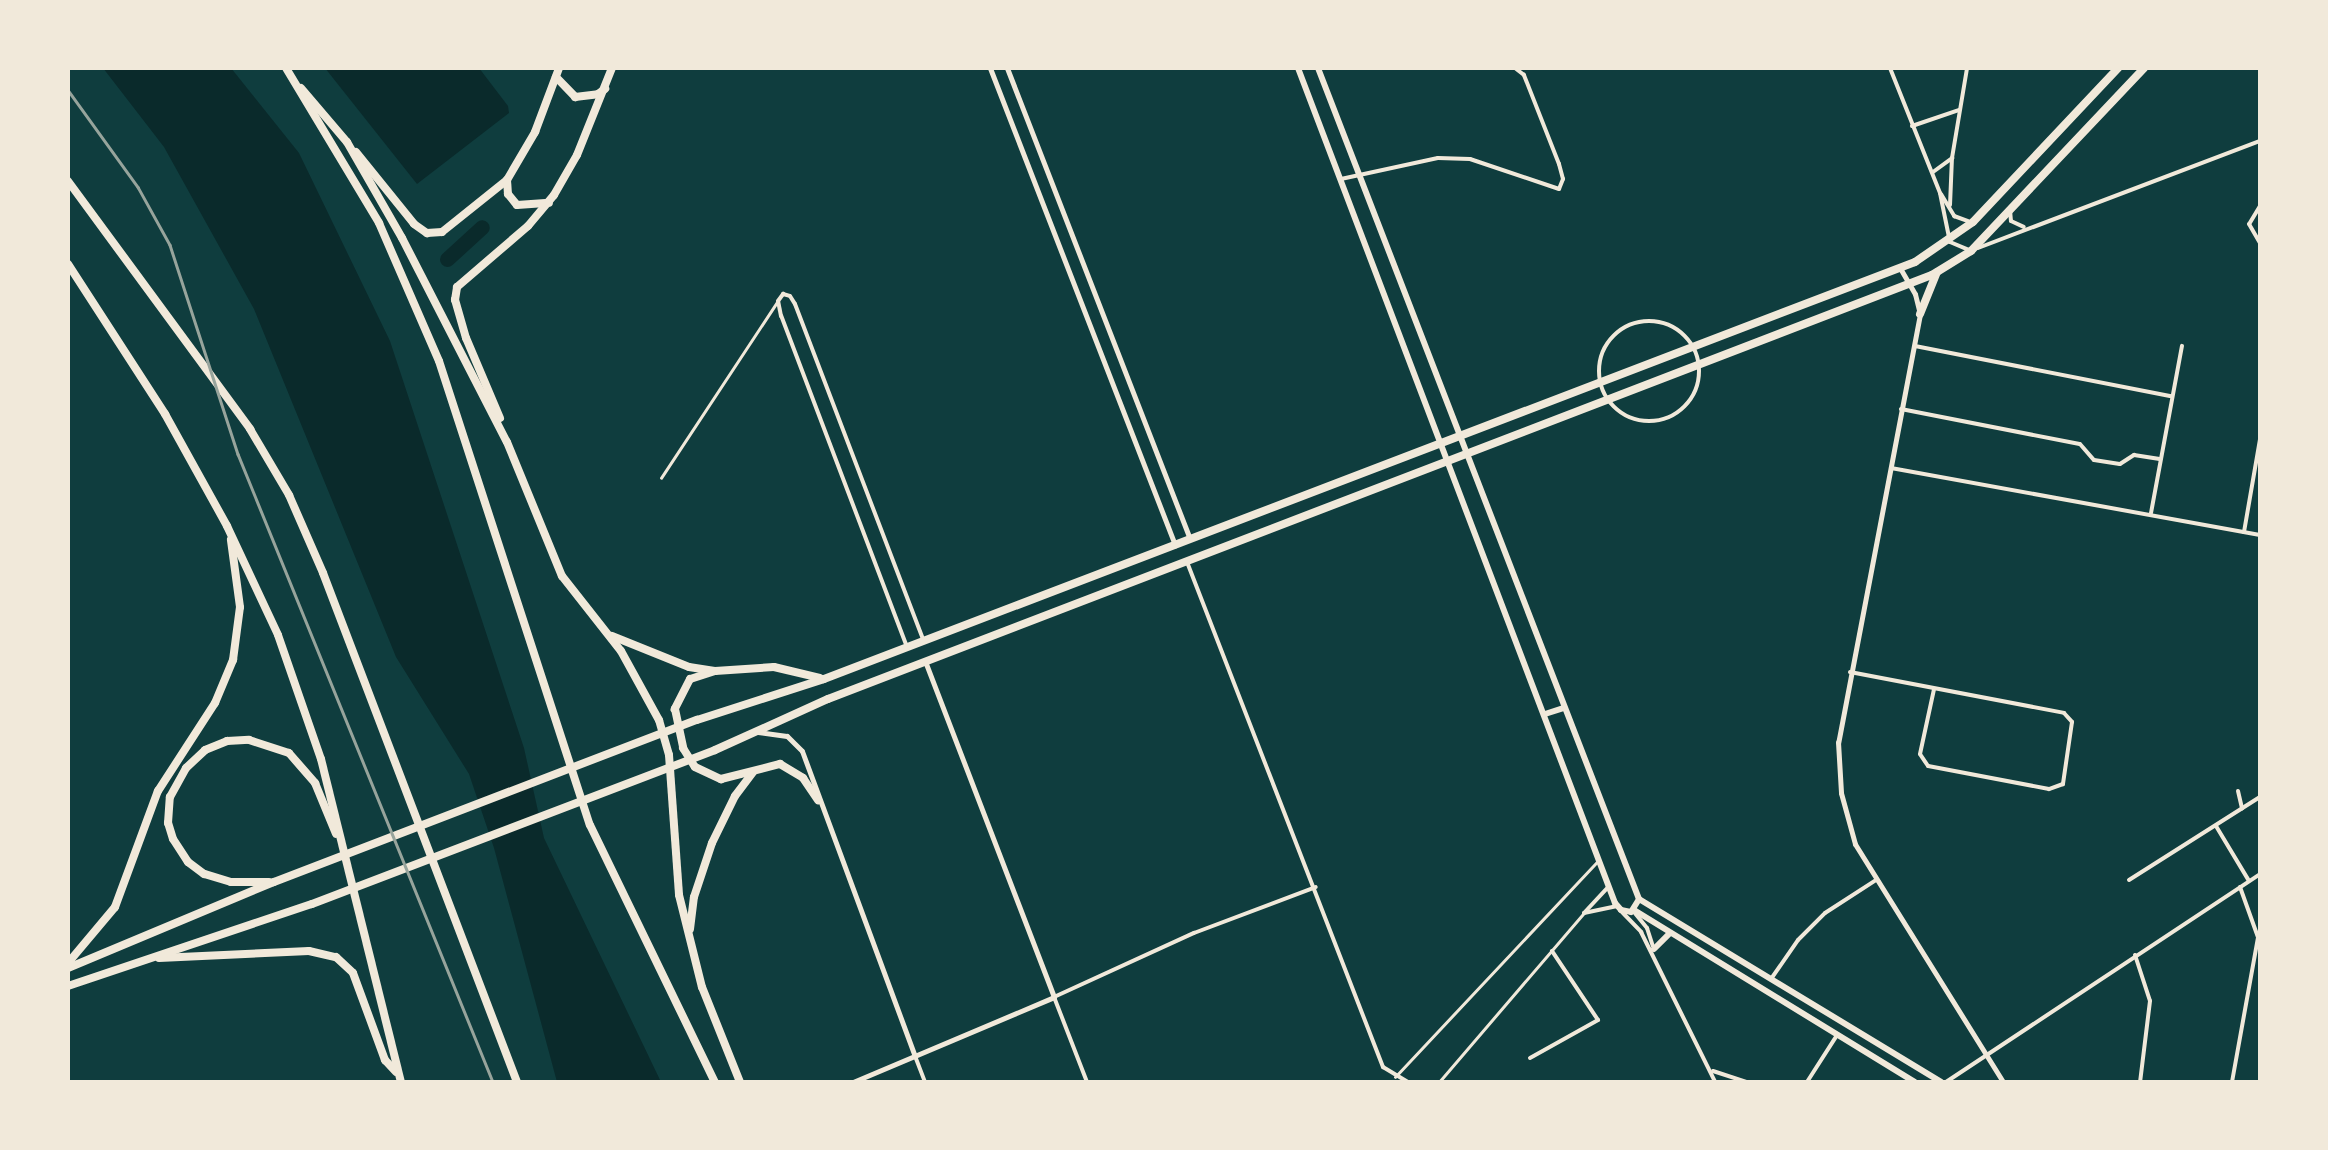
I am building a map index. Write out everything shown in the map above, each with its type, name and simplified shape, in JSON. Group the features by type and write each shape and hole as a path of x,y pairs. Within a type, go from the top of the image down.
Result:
{"highway":[{"path":"286,68 414,224 428,232 442,232 462,220 506,180 535,132 558,72"},
{"path":"612,68 577,156 548,203 528,226 463,278 455,293 466,338 552,558 574,597 638,678 665,738 676,869 690,938 702,987 740,1082"},
{"path":"68,965 697,720 824,679 1900,268 1950,242 1973,222 2118,68"},
{"path":"68,986 312,904 1937,272 1972,250 2144,68"},
{"path":"558,72 574,97 598,94 605,89"},
{"path":"301,88 379,223 440,361 590,825 714,1082"},
{"path":"347,142 507,442"},
{"path":"506,180 508,194 517,205 548,203"},
{"path":"68,181 267,455 310,540 517,1082"},
{"path":"68,264 165,414 231,536 302,698 399,1078"},
{"path":"1920,314 1937,272"},
{"path":"68,965 115,907 158,791 214,703 233,660 240,607 231,536"},
{"path":"607,634 670,662 715,671 774,667 824,679"},
{"path":"715,671 690,680 677,698 675,720 683,748 708,776 727,778 786,766 803,778 818,800"},
{"path":"274,882 214,878 198,871 180,852 168,823 170,797 186,768 205,750 238,740 263,742 289,753 315,783 329,823 340,839"},
{"path":"690,938 698,880 729,807 755,770"},
{"path":"154,957 309,951 336,956 353,973 386,1060 399,1078"}],"main road":[{"path":"1298,68 1619,908 1634,910 1915,1082"},
{"path":"1318,68 1640,899 1943,1082"},
{"path":"1376,271 1394,265"},
{"path":"1545,714 1564,708"},
{"path":"1615,897 1622,888 1635,890"},
{"path":"1634,910 1640,899"},
{"path":"1654,949 1670,934"}],"street":[{"path":"548,68 558,72"},
{"path":"990,68 1175,545"},
{"path":"1007,68 1190,539"},
{"path":"1341,179 1438,158 1470,158 1559,189 1563,184 1559,164 1524,75 1515,68"},
{"path":"1890,68 1940,192 1950,242 1972,250 2259,141"},
{"path":"1950,205 1952,158 1967,68"},
{"path":"1912,126 1959,110"},
{"path":"2260,110 2260,150"},
{"path":"1932,172 1952,158"},
{"path":"1940,192 1959,219 1973,222"},
{"path":"2260,206 2249,224 2260,243"},
{"path":"2010,210 2011,220 2029,227"},
{"path":"1055,234 1070,230"},
{"path":"1900,268 1910,283 1920,314 1838,742 1841,793 1855,844 2003,1082"},
{"path":"907,647 778,300 785,293 792,298 923,641"},
{"path":"1080,298 1094,293"},
{"path":"1634,323 1667,324 1693,346 1699,364 1693,397 1668,418 1634,420 1608,400 1600,382 1599,365 1608,342 1634,323"},
{"path":"1915,346 2170,396"},
{"path":"2151,515 2182,346"},
{"path":"1105,363 1120,358"},
{"path":"814,401 829,394"},
{"path":"1902,408 2080,444 2094,460 2120,464 2134,454 2160,459"},
{"path":"2244,532 2260,439"},
{"path":"840,470 856,464"},
{"path":"1890,468 2260,535"},
{"path":"1188,562 1383,1067 1408,1082"},
{"path":"882,580 898,575"},
{"path":"926,662 1086,1082"},
{"path":"1850,672 2069,716 2063,784 2049,790 1928,766 1920,754 1934,689"},
{"path":"753,732 778,733 796,742 810,768 818,800 925,1082"},
{"path":"2238,791 2242,809"},
{"path":"2129,880 2260,797"},
{"path":"2216,826 2249,882"},
{"path":"1943,1082 2260,874"},
{"path":"1771,979 1798,940 1824,913 1876,880"},
{"path":"1584,912 1610,885"},
{"path":"853,1082 1054,998 1194,933 1316,887"},
{"path":"2232,1082 2259,941 2240,888"},
{"path":"1584,912 1619,908 1637,927 1715,1082"},
{"path":"1634,910 1647,928 1655,961"},
{"path":"1530,1058 1597,1023 1596,1014 1552,951"},
{"path":"2135,955 2150,1002 2140,1082"},
{"path":"1807,1082 1837,1035"},
{"path":"1712,1070 1746,1082"},
{"path":"1390,1082 1395,1077"}],"lane":[{"path":"661,478 778,300"},
{"path":"1395,1077 1600,858"},
{"path":"1439,1082 1584,912"}],"water":[{"path":"103,68 231,68 299,153 390,341 524,748 544,838 661,1082 557,1082 494,848 469,774 396,657 254,309 164,147"},
{"path":"325,68 479,68 508,106 509,113 417,184"}],"waterway":[{"path":"447,259 482,227"}],"railway":[{"path":"68,90 138,187 170,245 238,454 493,1082"}]}
